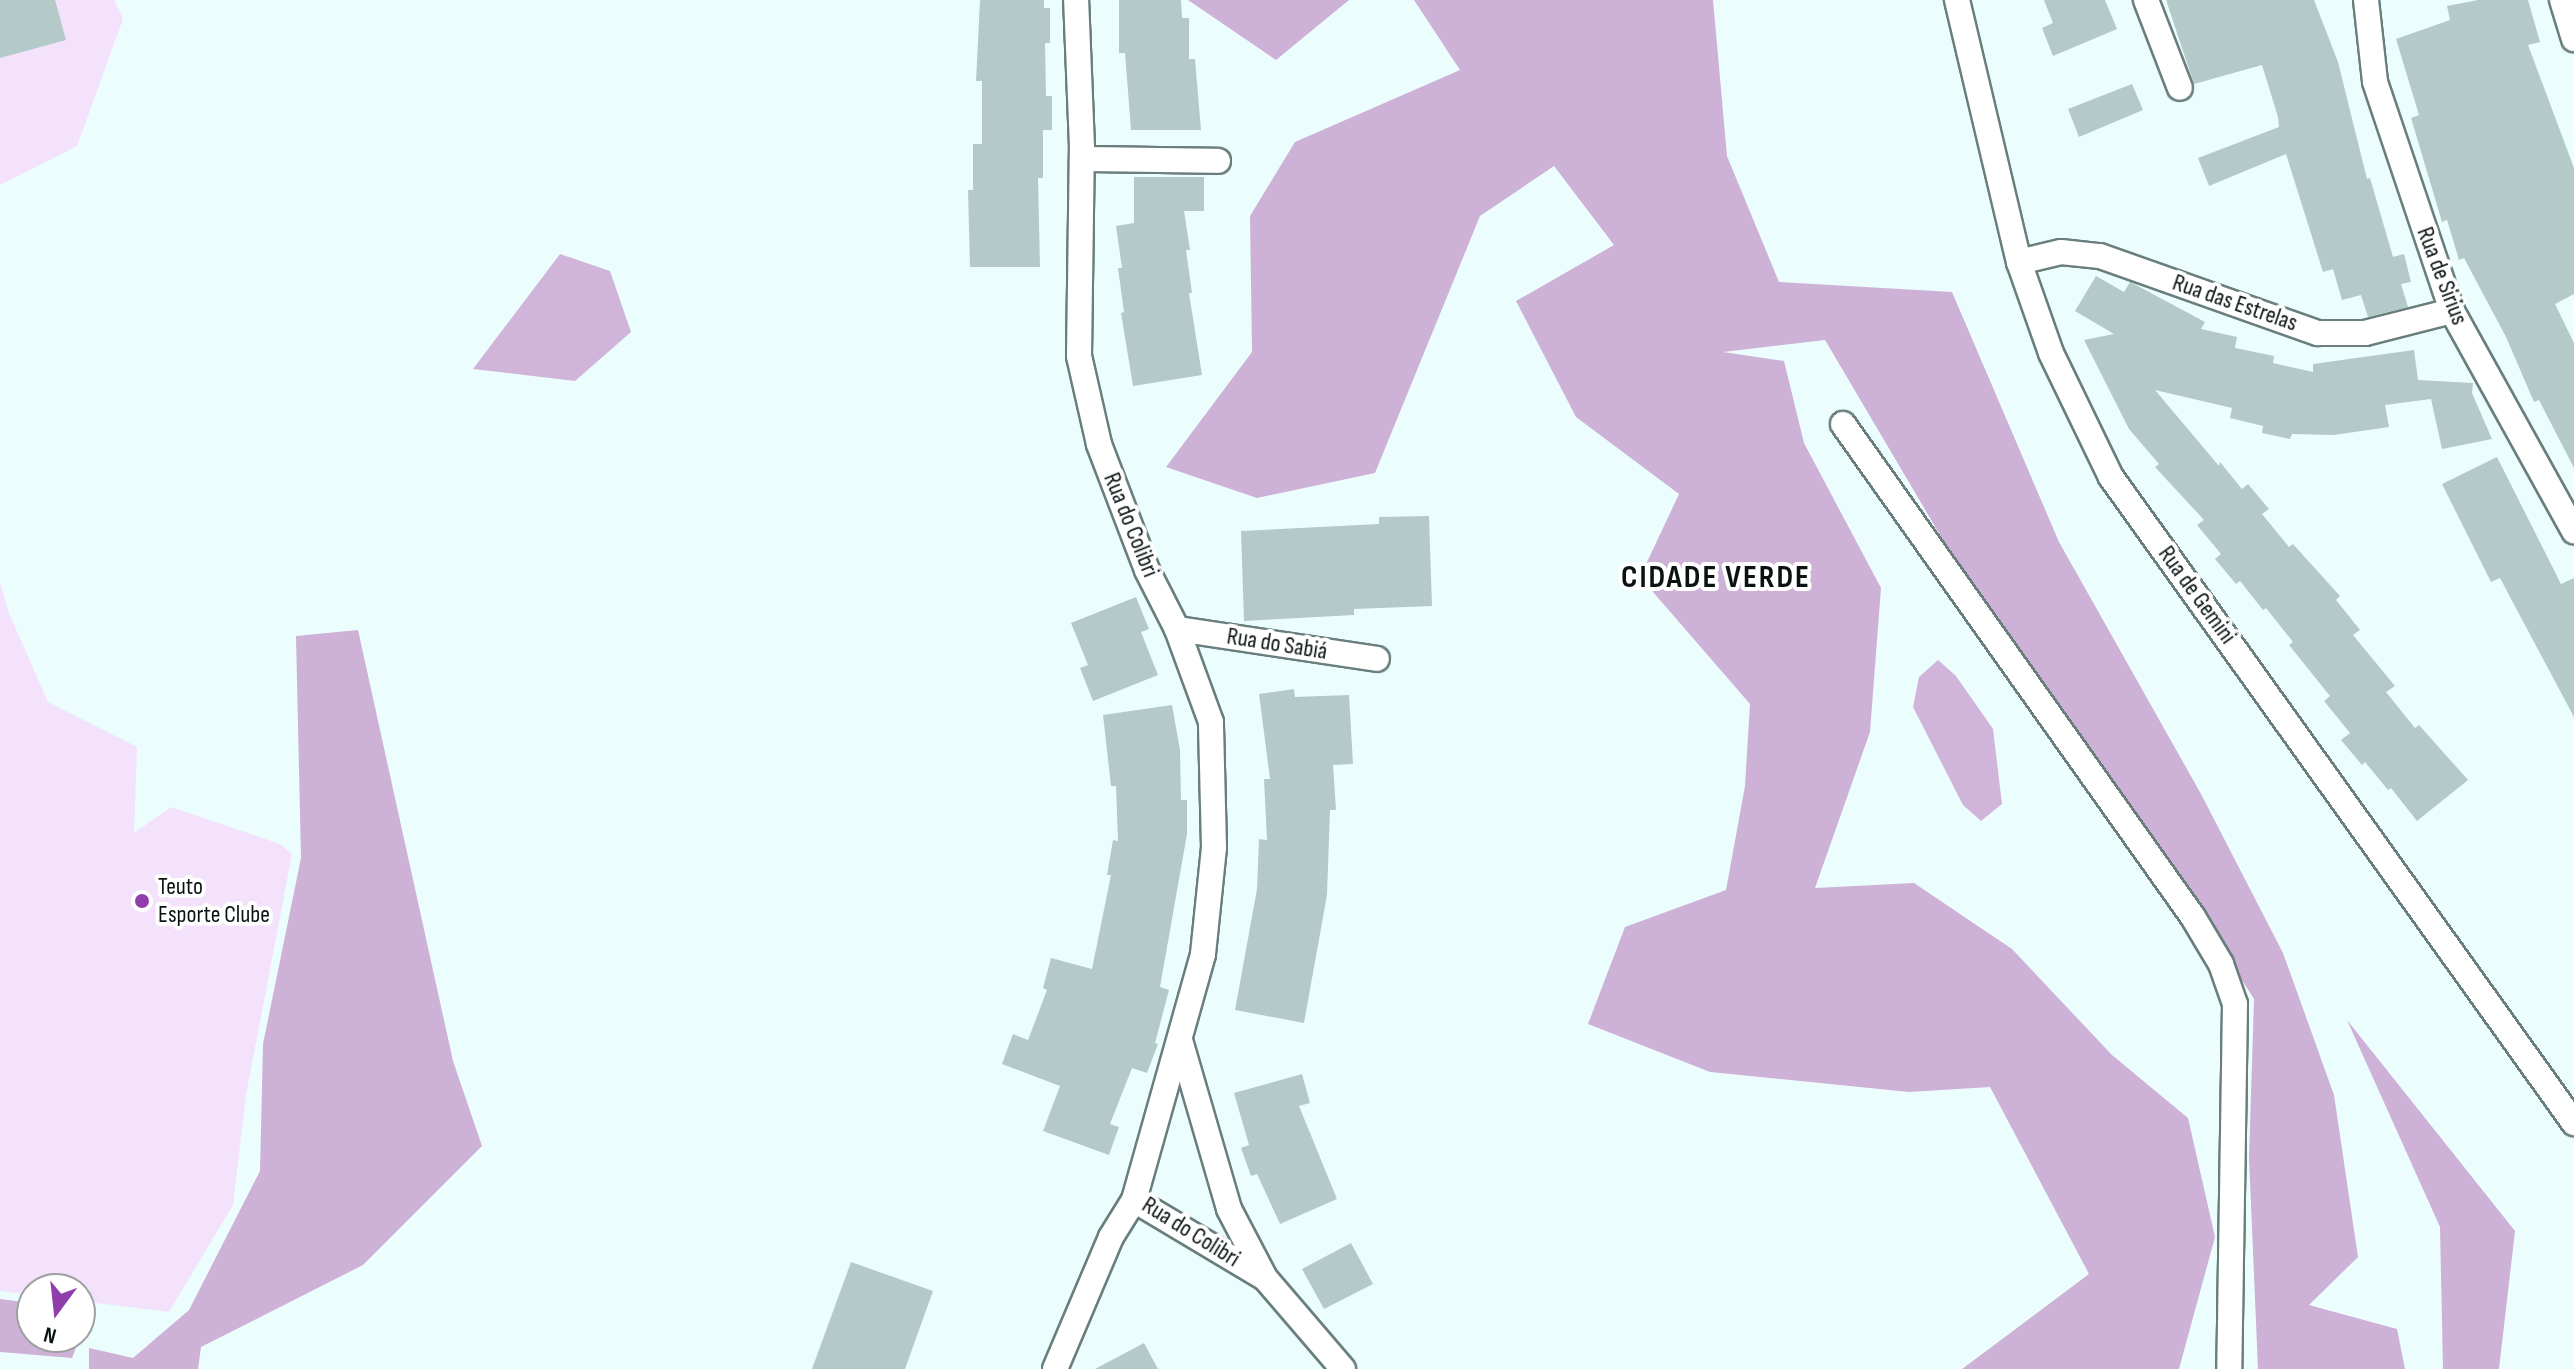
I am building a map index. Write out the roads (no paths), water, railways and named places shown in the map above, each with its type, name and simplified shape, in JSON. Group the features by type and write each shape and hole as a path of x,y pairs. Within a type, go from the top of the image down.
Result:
{"street":[{"name":"Rua do Colibri","path":"1076,0 1082,159 1079,356 1099,444 1147,570 1177,629 1211,722 1214,848 1203,954 1134,1200 1265,1278"},
{"name":"Rua de Gemini","path":"1957,0 2019,262 2051,353 2111,477 2574,1123"},
{"path":"2146,0 2180,88"},
{"name":"Rua de Sirius","path":"2366,0 2375,82 2452,311 2574,531"},
{"path":"2562,0 2574,39"},
{"path":"1082,159 1218,161"},
{"name":"Rua das Estrelas","path":"2019,262 2061,252 2100,256 2318,333 2365,333 2452,311"},
{"path":"1843,424 2193,917 2221,964 2235,1004 2229,1369"},
{"name":"Rua do Sabiá","path":"1177,629 1377,659"},
{"name":"Rua do Colibri","path":"1180,1038 1229,1209 1265,1278 1343,1369"},
{"path":"1055,1369 1111,1237 1134,1200"}],"place":[{"name":"Teuto Esporte Clube","path":"142,901"}],"district":[{"name":"CIDADE VERDE","path":"1716,578"}]}
